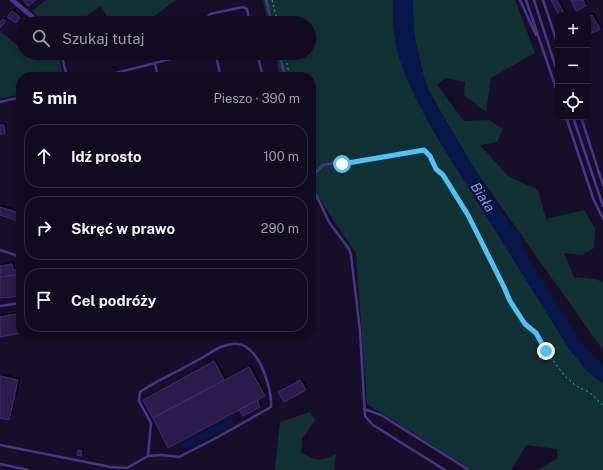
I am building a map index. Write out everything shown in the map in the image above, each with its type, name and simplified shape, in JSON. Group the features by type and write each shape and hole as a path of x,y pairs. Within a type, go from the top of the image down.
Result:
{"street":[{"path":"12,0 31,16"}],"lane":[{"path":"266,0 270,16"},
{"path":"520,0 528,21 536,35 538,34"},
{"path":"526,0 555,85"},
{"path":"534,0 555,65"},
{"path":"543,0 555,36"},
{"path":"209,16 210,14 243,6 246,9 248,16"},
{"path":"63,60 66,72"},
{"path":"124,72 169,60"},
{"path":"217,60 220,72"},
{"path":"259,60 262,72"},
{"path":"281,60 284,72"},
{"path":"155,64 157,72"},
{"path":"0,102 16,98"},
{"path":"567,120 593,198 603,219"},
{"path":"574,120 603,206"},
{"path":"582,120 603,185"},
{"path":"316,172 323,165 341,162"},
{"path":"316,195 321,208 329,222 349,249 351,255 360,331 365,416 373,425 445,470"},
{"path":"0,250 16,255"},
{"path":"0,306 16,304"},
{"path":"0,445 127,468 148,456 162,455 179,457 271,407 272,398 261,363 252,352 240,344 220,347 196,362 162,378 140,392 138,402 151,424 148,456"},
{"path":"364,409 374,413 469,470"},
{"path":"0,464 28,470"}],"path":[{"path":"272,0 276,16"},
{"path":"286,60 289,72"},
{"path":"341,162 342,164 424,150 430,156 436,169 443,175 465,210 510,301 525,324 536,333 546,351 568,379 576,386 589,392 603,405"}],"green space":[{"path":"46,0 176,0 154,16 106,16 101,6 86,16 37,16 32,11"},
{"path":"263,0 393,0 394,28 398,51 407,78 426,117 440,142 570,350 603,384 603,470 538,470 558,458 557,449 526,445 511,470 472,470 367,404 356,253 316,194 316,72 279,72 276,60 316,60 316,16 266,16"},
{"path":"406,0 515,0 535,53 491,78 486,112 464,95 465,82 445,78 437,85 464,121 489,120 503,129 497,142 480,145 508,176 538,190 546,219 584,210 595,228 594,248 582,255 564,253 574,277 595,279 603,282 603,350 473,167 426,86"},
{"path":"0,31 16,44 16,60 59,60 62,72 16,72 16,95 0,99"},
{"path":"310,412 315,420 302,439 301,452 315,459 322,459 336,454 334,470 275,470 280,422"}],"water":[{"name":"Biała","path":"393,0 413,0 415,39 420,65 434,102 507,221 512,228 522,234 521,245 545,285 581,341 603,365 603,384 587,371 570,350 426,118 413,93 398,54 394,30"},
{"path":"231,419 234,424 184,449 181,443"}],"building":[{"path":"23,0 36,0 28,6"},
{"path":"551,0 557,0 563,12 557,12"},
{"path":"571,0 583,0 586,6 576,11"},
{"path":"12,11 19,16 16,16 16,23 7,17"},
{"path":"591,16 600,29 591,34"},
{"path":"3,19 6,21 0,28 0,22"},
{"path":"0,125 4,125 5,134 0,134"},
{"path":"0,207 16,212 16,220 0,215"},
{"path":"12,264 13,270 16,270 16,275 0,277 0,266"},
{"path":"16,275 16,296 0,298 0,277"},
{"path":"16,314 16,334 0,337 0,317"},
{"path":"214,361 224,380 153,418 143,400"},
{"path":"249,367 265,396 168,448 153,418"},
{"path":"0,376 18,380 9,420 0,418"},
{"path":"300,380 306,390 284,402 278,392"},
{"path":"257,400 260,407 243,416 239,410"},
{"path":"78,450 82,451 81,456 77,455"}],"route":[{"path":"342,164 414,150 424,150 430,156 436,169 443,175 468,215 510,301 525,324 536,333 546,351"}]}
